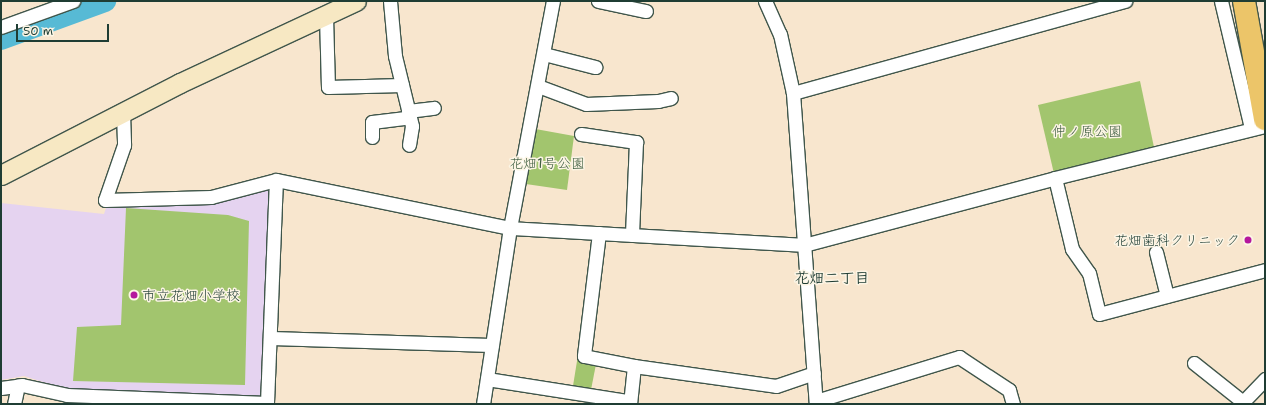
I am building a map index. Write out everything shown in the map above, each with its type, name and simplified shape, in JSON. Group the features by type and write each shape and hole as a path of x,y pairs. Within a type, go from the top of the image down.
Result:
{"highway":[{"path":"1245,1 1258,123"},
{"path":"1245,1 1265,106"}],"street":[{"path":"1,27 73,1"},
{"path":"1,175 123,113 356,1"},
{"path":"390,1 395,56 412,126 408,145"},
{"path":"483,404 510,228 553,1"},
{"path":"598,1 646,10"},
{"path":"765,1 780,34 793,93 816,402 959,357 1009,390 1013,404"},
{"path":"793,93 1125,1"},
{"path":"1221,1 1258,123"},
{"path":"326,16 328,87 402,85"},
{"path":"544,54 595,67"},
{"path":"538,86 586,104 658,101 671,98"},
{"path":"372,137 372,122 434,108"},
{"path":"123,113 124,145 105,200 211,197 276,180 510,228 804,245 1258,123 1265,126"},
{"path":"581,134 636,142 632,235"},
{"path":"1055,178 1072,249 1089,273 1099,314 1265,270"},
{"path":"1,388 18,385 67,395 117,400 267,404 276,180"},
{"path":"599,233 584,356 634,366 776,386 814,373"},
{"path":"1156,252 1167,296"},
{"path":"270,338 492,345"},
{"path":"1194,363 1242,403 1265,379"},
{"path":"487,379 629,403 634,366"},
{"path":"14,404 18,385"}],"shaded area":[{"name":"市立花畑小学校","path":"270,187 263,398 68,390 24,376 1,380 1,203 104,214 107,205"}],"green space":[{"name":"仲ノ原公園","path":"1140,81 1155,152 1055,178 1038,105"},
{"name":"花畑1号公園","path":"530,128 574,136 567,190 519,183"},
{"path":"126,208 228,215 249,221 245,385 73,381 77,327 121,325"},
{"path":"578,355 597,359 590,395 572,392"}],"waterway":[{"path":"1,39 105,1"}],"place":[{"name":"花畑歯科クリニック","path":"1248,240"},
{"name":"市立花畑小学校","path":"134,295"}],"district":[{"name":"花畑二丁目","path":"832,279"}]}
